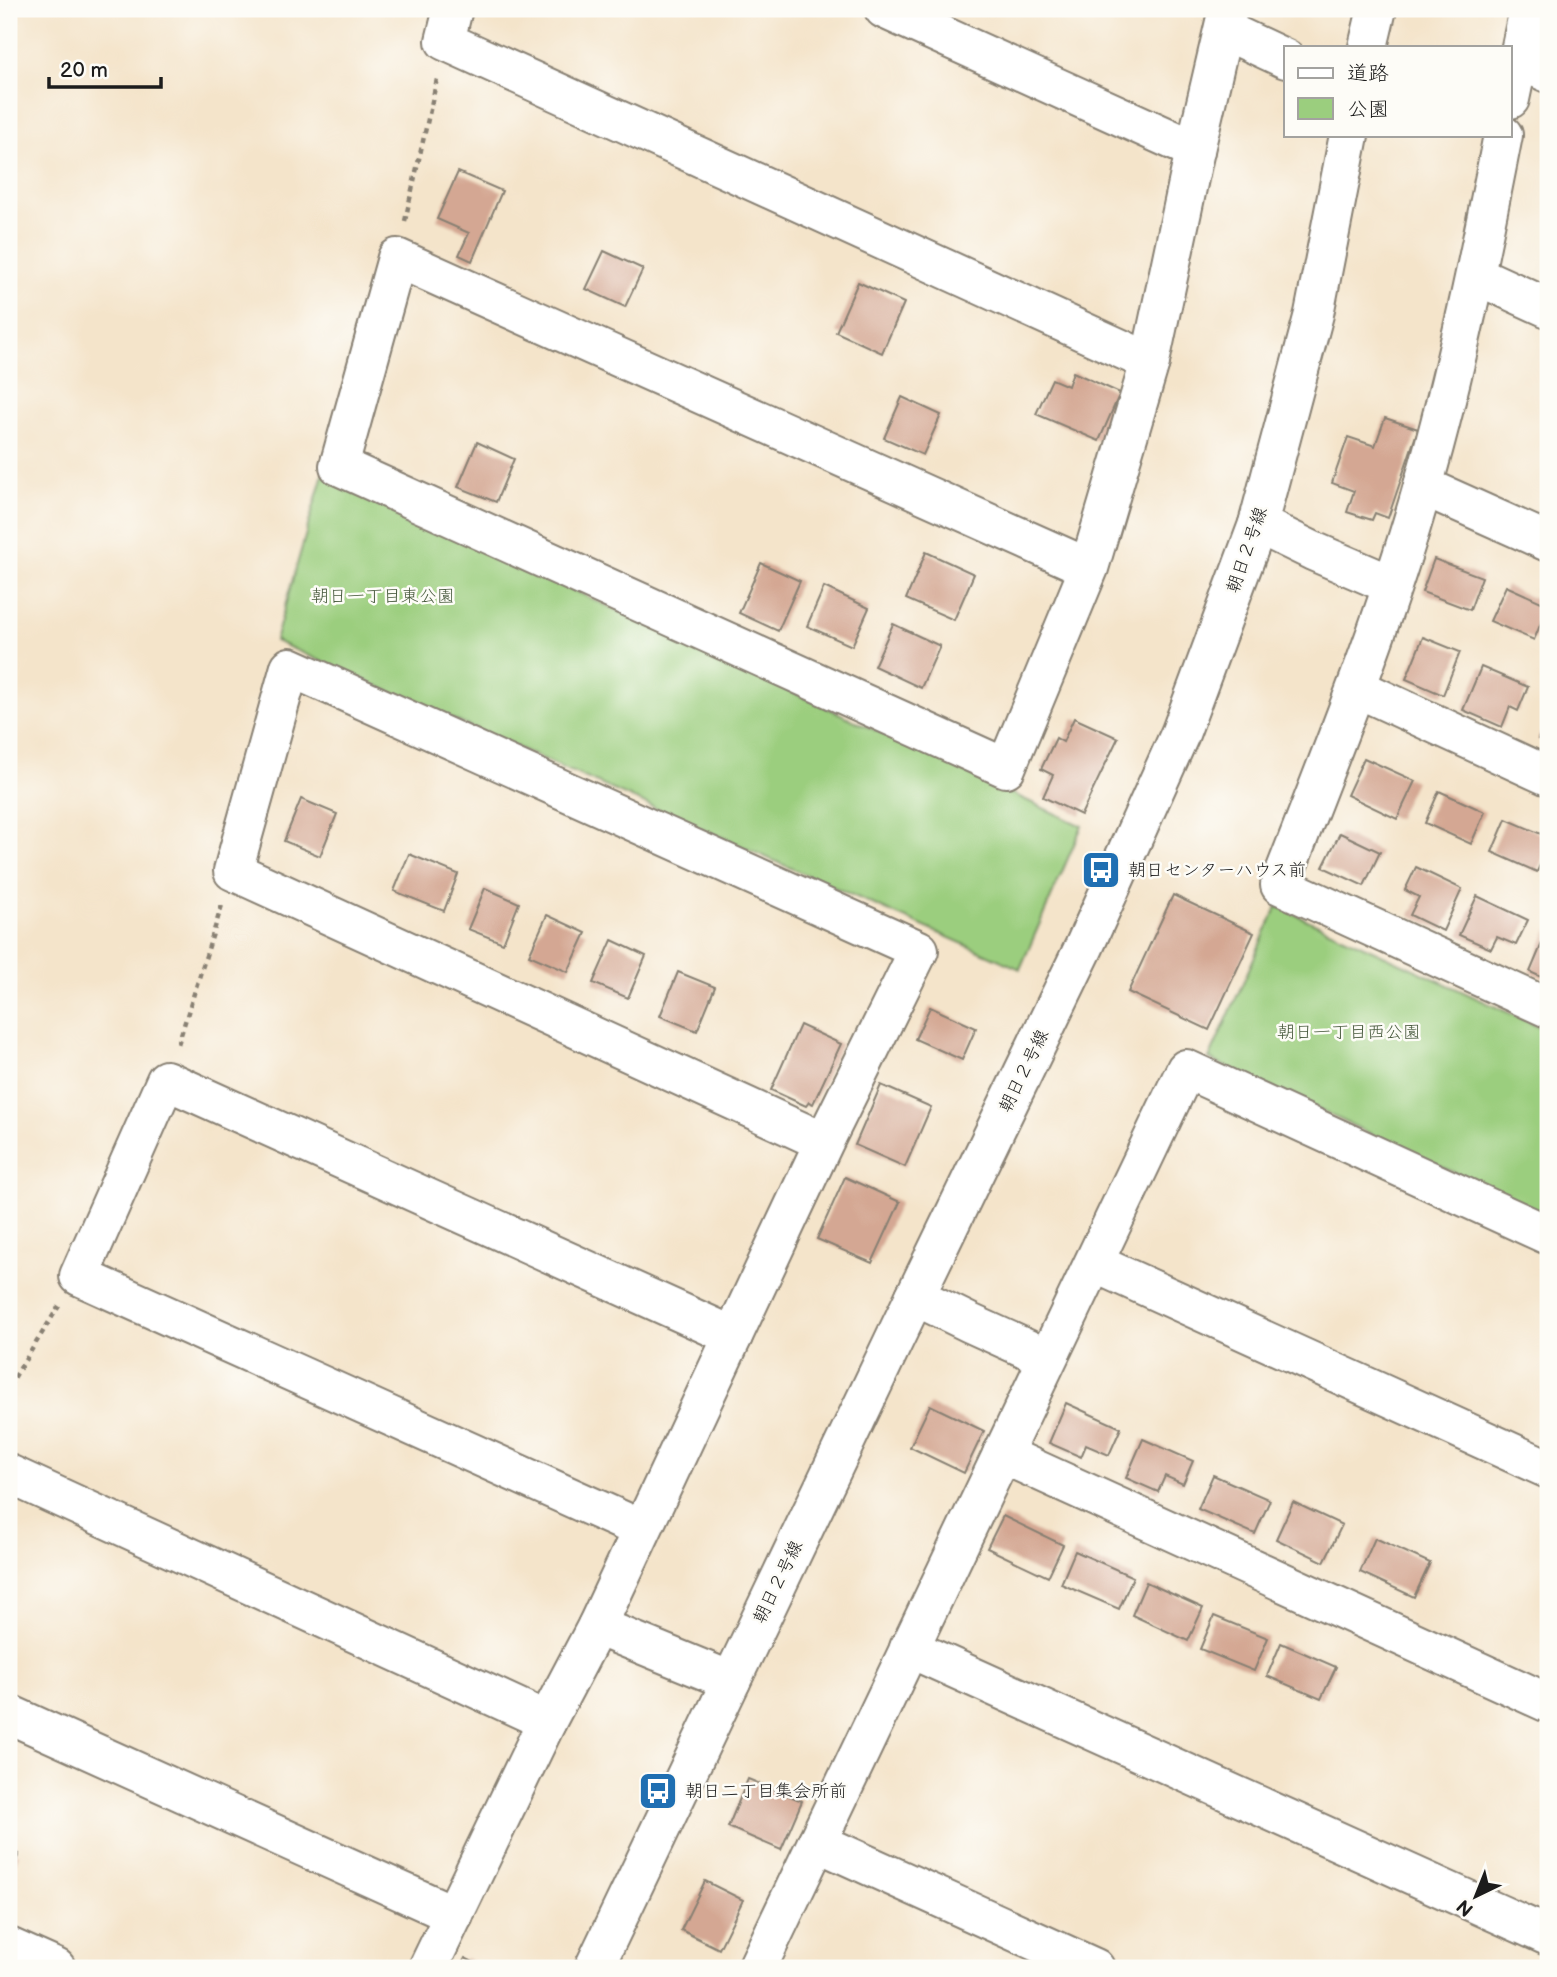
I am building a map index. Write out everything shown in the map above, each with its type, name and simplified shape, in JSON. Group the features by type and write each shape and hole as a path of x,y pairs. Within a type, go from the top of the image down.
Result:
{"street":[{"path":"884,9 1195,150"},
{"path":"1368,46 1377,9"},
{"path":"1512,96 1533,66 1528,9"},
{"path":"1089,568 397,258 339,466 1006,768 1089,568 1150,362 1226,20 1284,58"},
{"path":"449,25 1150,362"},
{"name":"朝日２号線","path":"594,1968 1084,947 1180,734 1258,524 1314,314 1349,136"},
{"path":"1503,136 1476,275 1423,486 1357,688 1280,885 1548,1008"},
{"path":"1476,275 1548,308"},
{"path":"1423,486 1548,542"},
{"path":"1258,524 1392,585"},
{"path":"428,1968 547,1720 597,1626 824,1142 919,950 290,667 233,871 824,1142"},
{"path":"1357,688 1548,776"},
{"path":"757,1968 1186,1069 1548,1235"},
{"path":"641,1529 79,1276 166,1080 733,1336"},
{"path":"1094,1263 1548,1469"},
{"path":"915,1296 1047,1358"},
{"path":"1002,1454 1548,1703"},
{"path":"9,1474 547,1720"},
{"path":"597,1626 731,1681"},
{"path":"909,1648 1548,1936"},
{"path":"9,1714 454,1915"},
{"path":"817,1842 1096,1968"},
{"path":"9,1947 56,1968"}],"path":[{"path":"397,258 449,25"},
{"path":"166,1080 233,871"},
{"path":"9,1386 79,1276"}],"green space":[{"name":"朝日一丁目東公園","path":"323,474 1082,826 1020,969 275,641"},
{"name":"朝日一丁目西公園","path":"1277,906 1548,1031 1548,1216 1209,1059"}],"building":[{"path":"458,172 502,191 472,261 459,255 469,233 437,219"},
{"path":"604,251 643,269 625,307 586,289"},
{"path":"858,282 904,303 882,353 836,332"},
{"path":"1073,372 1120,393 1099,441 1036,414 1052,379 1068,386"},
{"path":"902,397 941,415 923,455 884,438"},
{"path":"1385,418 1418,429 1388,518 1375,513 1372,520 1347,512 1354,491 1332,483 1348,437 1375,446"},
{"path":"477,442 514,459 496,502 458,487"},
{"path":"926,552 974,574 954,620 906,599"},
{"path":"1434,559 1482,577 1470,610 1422,592"},
{"path":"761,563 800,581 778,631 739,613"},
{"path":"1506,586 1548,605 1534,640 1490,621"},
{"path":"824,587 869,608 852,646 807,626"},
{"path":"893,624 940,646 921,688 874,666"},
{"path":"1423,637 1460,652 1443,695 1406,679"},
{"path":"1481,667 1528,687 1518,711 1510,707 1502,727 1463,710"},
{"path":"1548,715 1548,744 1538,739"},
{"path":"1074,718 1118,738 1081,815 1043,797 1053,775 1041,769 1056,738 1063,742"},
{"path":"1364,758 1415,781 1397,819 1347,795"},
{"path":"1439,791 1485,812 1471,844 1425,823"},
{"path":"301,799 337,814 320,856 284,841"},
{"path":"1506,819 1548,837 1548,846 1537,872 1492,852"},
{"path":"1340,833 1380,852 1364,886 1323,867"},
{"path":"409,854 458,874 444,911 394,891"},
{"path":"1416,867 1462,889 1443,931 1410,915 1419,897 1405,890"},
{"path":"485,888 519,903 503,943 468,929"},
{"path":"1173,895 1254,933 1209,1030 1128,992"},
{"path":"1477,896 1528,920 1516,945 1497,937 1491,949 1459,935"},
{"path":"547,915 586,933 568,972 529,955"},
{"path":"1548,929 1548,980 1530,972"},
{"path":"612,940 646,956 628,998 593,983"},
{"path":"678,972 715,987 697,1031 660,1016"},
{"path":"930,1007 976,1028 962,1060 915,1039"},
{"path":"800,1025 841,1044 813,1104 809,1102 806,1106 771,1090"},
{"path":"881,1085 931,1107 905,1167 855,1145"},
{"path":"845,1177 900,1202 872,1263 817,1239"},
{"path":"1066,1403 1121,1428 1109,1455 1086,1445 1081,1457 1049,1443"},
{"path":"930,1405 984,1431 964,1473 910,1447"},
{"path":"1143,1439 1193,1461 1183,1484 1165,1476 1158,1492 1126,1478"},
{"path":"1213,1475 1270,1500 1255,1534 1198,1509"},
{"path":"1293,1502 1342,1525 1324,1562 1276,1539"},
{"path":"1003,1516 1063,1545 1048,1577 987,1548"},
{"path":"1375,1538 1430,1563 1414,1597 1360,1572"},
{"path":"1075,1551 1133,1577 1119,1609 1061,1584"},
{"path":"1146,1582 1203,1608 1188,1641 1132,1615"},
{"path":"1214,1616 1268,1638 1254,1671 1200,1649"},
{"path":"1281,1643 1336,1667 1321,1699 1267,1676"},
{"path":"748,1779 802,1801 781,1850 728,1827"},
{"path":"9,1849 19,1854 9,1877"},
{"path":"705,1881 743,1900 719,1949 681,1930"},
{"path":"465,1958 485,1968 460,1968"}],"place":[{"name":"朝日センターハウス前","path":"1101,870"},
{"name":"朝日二丁目集会所前","path":"658,1791"}]}
